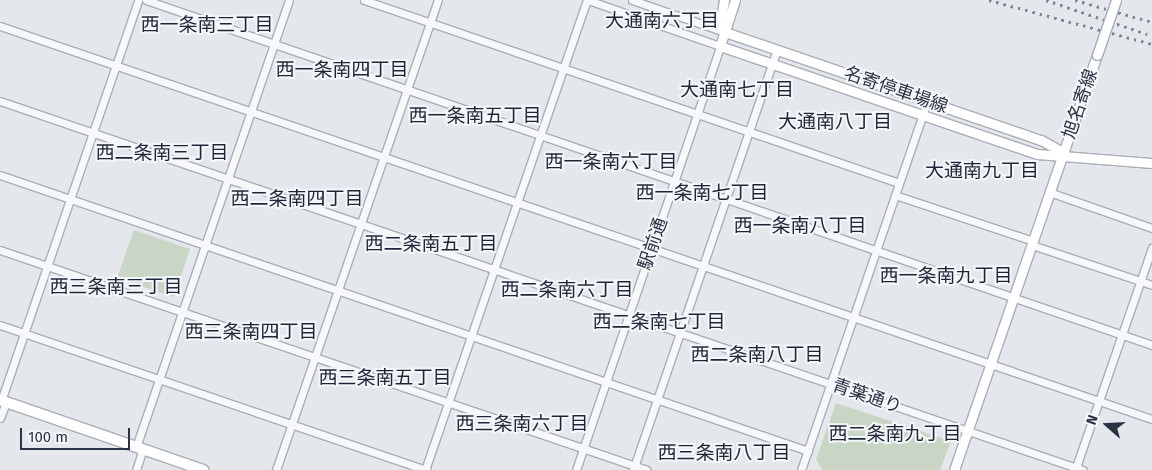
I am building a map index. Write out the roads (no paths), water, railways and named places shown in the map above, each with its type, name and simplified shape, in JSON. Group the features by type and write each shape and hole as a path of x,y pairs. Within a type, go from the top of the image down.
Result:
{"highway":[{"path":"2,401 203,470"}],"main road":[{"path":"724,0 720,19 725,32"},
{"path":"720,46 735,0"},
{"name":"旭名寄線","path":"1116,0 1064,153 1152,163"},
{"name":"名寄停車場線","path":"725,32 1041,140 1064,153"},
{"name":"名寄停車場線","path":"720,46 1036,154 1064,153"},
{"path":"954,470 1064,153"}],"street":[{"path":"0,418 2,401 24,333 138,0"},
{"path":"146,0 1152,345"},
{"path":"136,470 139,448 159,379 289,0"},
{"path":"364,0 899,183"},
{"path":"276,470 438,0"},
{"path":"0,325 425,470 587,0 720,46"},
{"path":"632,0 725,32"},
{"path":"0,26 1152,419"},
{"name":"駅前通","path":"576,470 720,46"},
{"path":"634,468 777,50"},
{"name":"青葉通り","path":"0,101 1078,469"},
{"path":"801,470 927,101"},
{"path":"0,175 808,451"},
{"path":"1050,192 1152,228"},
{"path":"895,195 1152,285"},
{"path":"1078,469 1099,401 1152,248"},
{"path":"0,250 584,448 634,468 648,470"}],"railway":[{"path":"989,0 1152,44"},
{"path":"1046,0 1147,34"},
{"path":"1075,0 1152,22"}],"district":[{"name":"大通南六丁目","path":"662,21"},
{"name":"西一条南三丁目","path":"207,25"},
{"name":"西一条南四丁目","path":"342,70"},
{"name":"大通南七丁目","path":"737,90"},
{"name":"西一条南五丁目","path":"475,116"},
{"name":"大通南八丁目","path":"835,122"},
{"name":"西二条南三丁目","path":"162,153"},
{"name":"西一条南六丁目","path":"611,162"},
{"name":"大通南九丁目","path":"982,171"},
{"name":"西一条南七丁目","path":"702,193"},
{"name":"西二条南四丁目","path":"297,199"},
{"name":"西一条南八丁目","path":"800,226"},
{"name":"西二条南五丁目","path":"431,244"},
{"name":"西一条南九丁目","path":"946,276"},
{"name":"西三条南三丁目","path":"116,287"},
{"name":"西二条南六丁目","path":"567,290"},
{"name":"西二条南七丁目","path":"659,322"},
{"name":"西三条南四丁目","path":"251,332"},
{"name":"西二条南八丁目","path":"757,355"},
{"name":"西三条南五丁目","path":"385,378"},
{"name":"西三条南六丁目","path":"522,424"},
{"name":"西二条南九丁目","path":"895,434"},
{"name":"西三条南八丁目","path":"724,453"}]}
